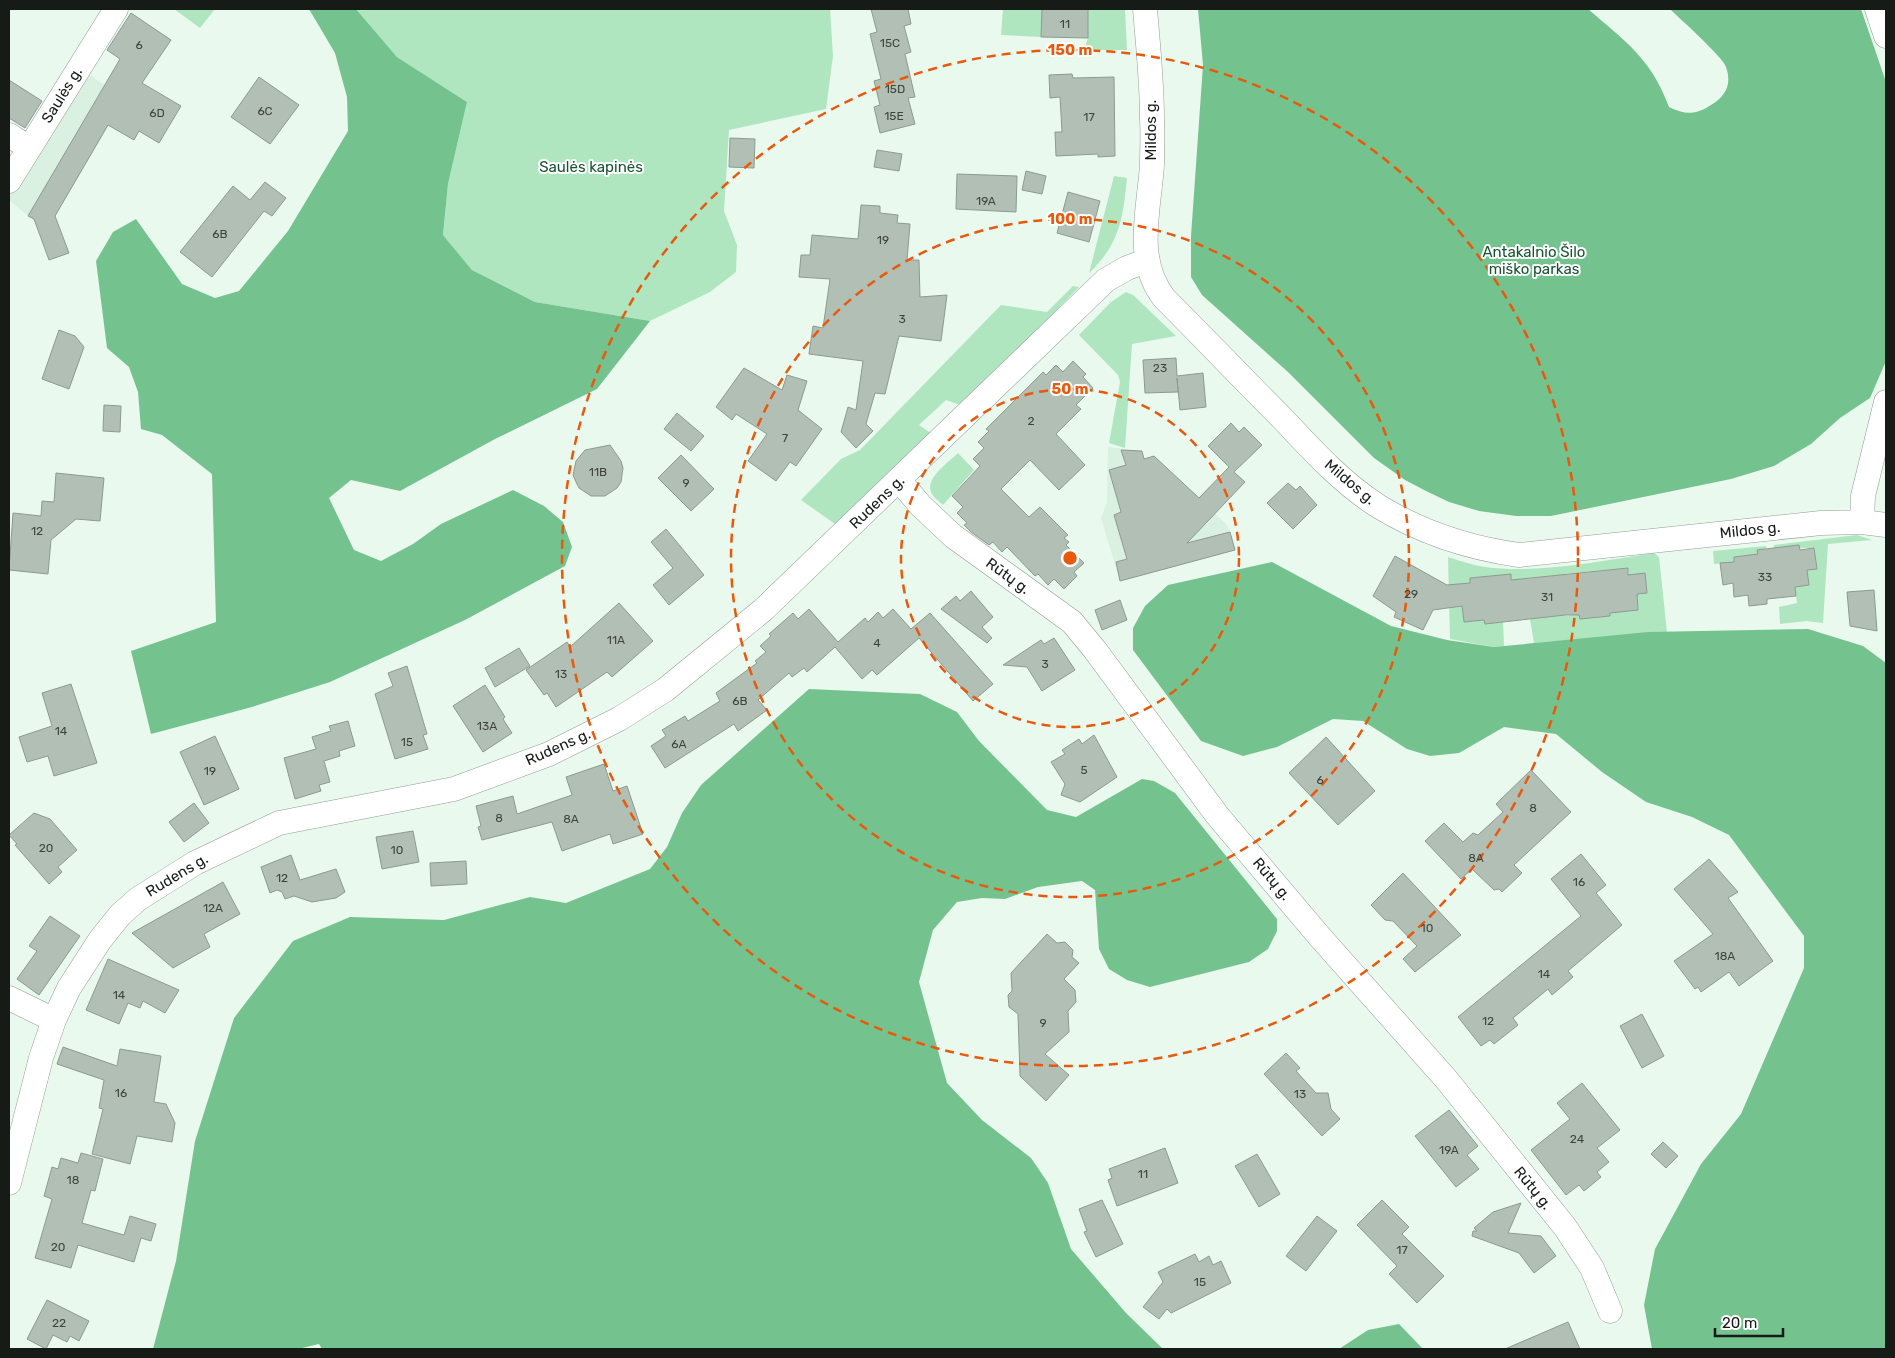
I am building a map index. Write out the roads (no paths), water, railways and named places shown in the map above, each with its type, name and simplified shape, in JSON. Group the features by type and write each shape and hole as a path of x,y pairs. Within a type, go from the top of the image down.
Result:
{"street":[{"name":"Saulės g.","path":"9,181 116,9"},
{"name":"Mildos g.","path":"1145,9 1152,119 1152,166 1146,232 1146,261 1154,284 1164,298 1324,462 1376,505 1419,529 1461,544 1491,552 1519,555 1821,523 1862,522 1886,525"},
{"path":"1877,9 1886,36"},
{"path":"9,135 29,148"},
{"name":"Rudens g.","path":"9,1183 41,1058 54,1020 69,988 100,940 120,915 159,885 206,857 279,823 454,789 548,754 619,719 665,690 758,615 1106,280 1127,268 1146,261"},
{"path":"1862,522 1863,496 1886,402"},
{"name":"Rūtų g.","path":"899,480 921,506 953,536 1072,622 1090,643 1217,815 1320,937 1451,1086 1565,1227 1592,1268 1610,1311"},
{"path":"9,998 54,1020"}],"park label":[{"name":"Saulės kapinės","path":"591,167"},
{"name":"Antakalnio Šilo miško parkas","path":"1534,260"}]}
